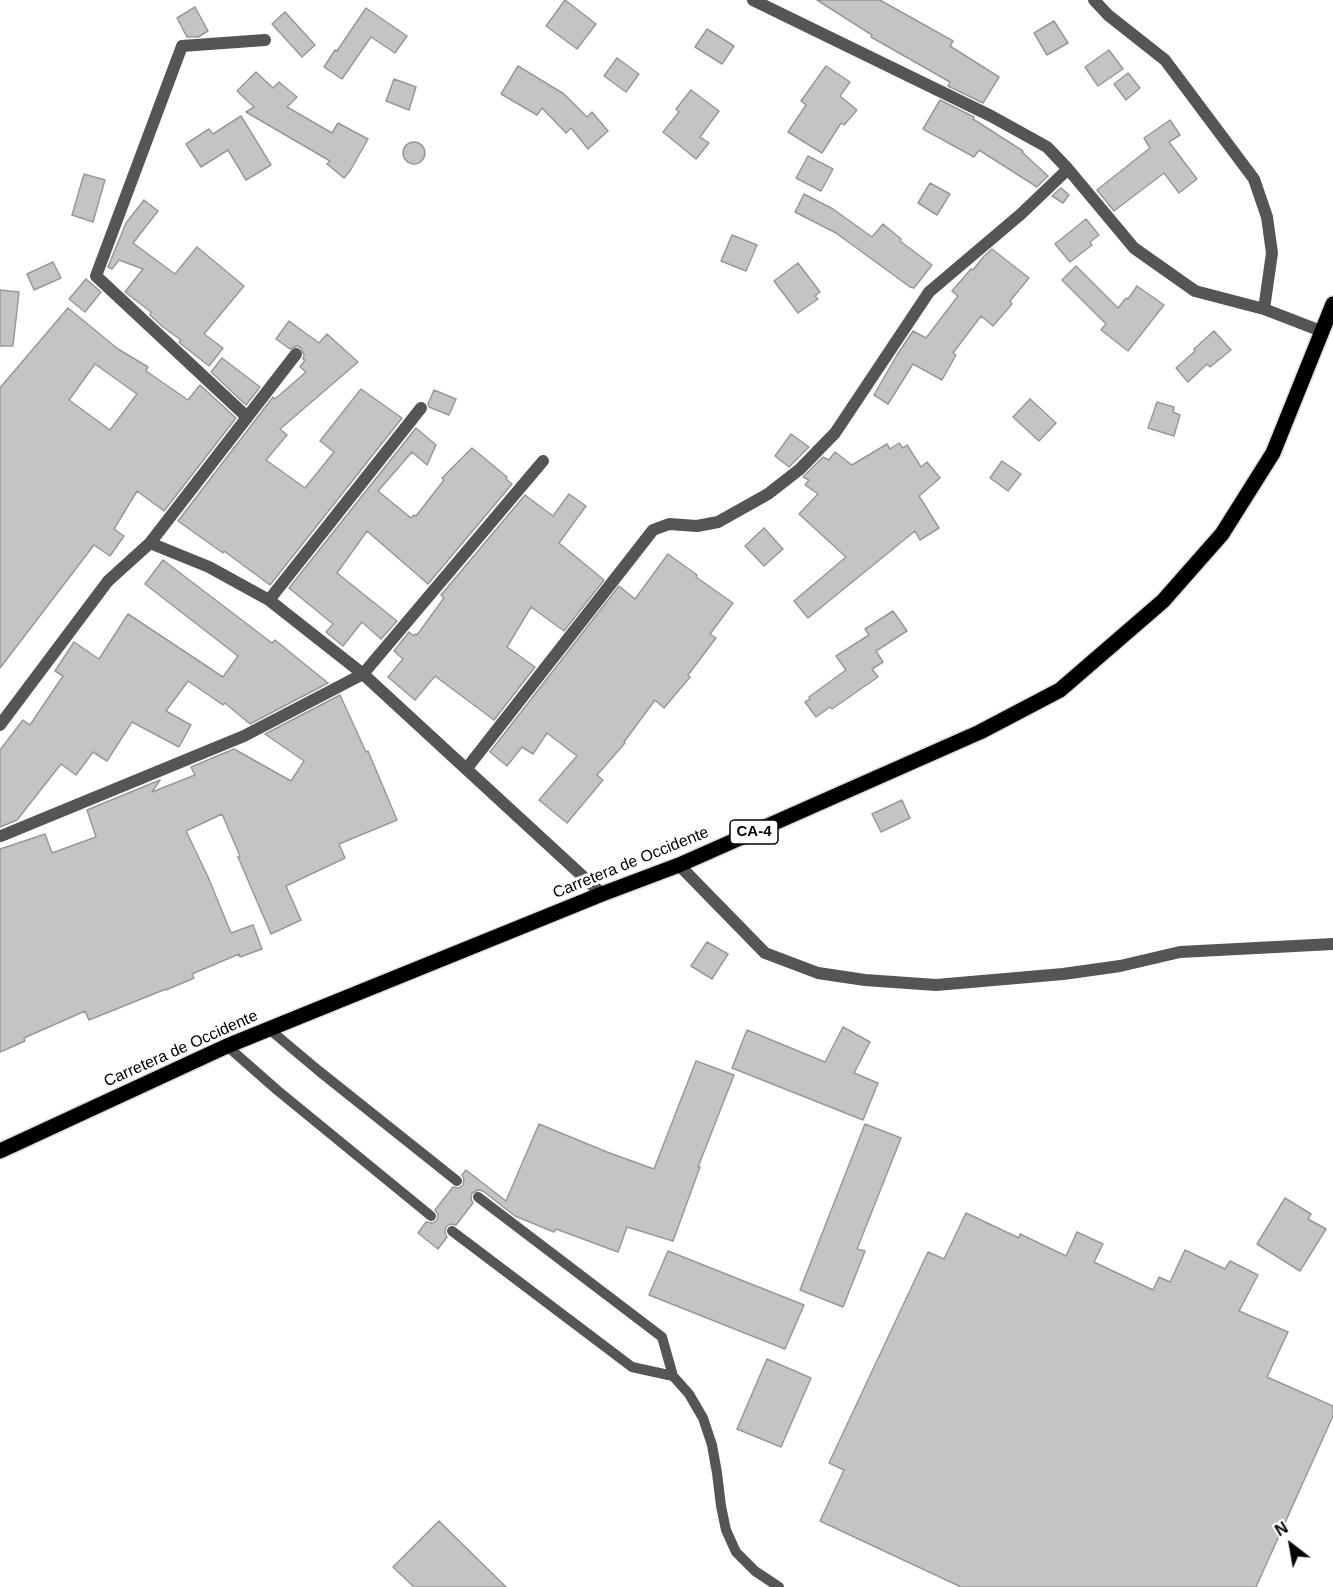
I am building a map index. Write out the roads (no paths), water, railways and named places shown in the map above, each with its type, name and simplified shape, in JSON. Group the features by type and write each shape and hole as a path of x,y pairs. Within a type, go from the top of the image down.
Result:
{"main road":[{"name":"Carretera de Occidente","path":"0,1151 227,1046 679,865 980,732 1060,690 1163,601 1222,534 1273,453 1333,304"}],"street":[{"path":"753,0 991,116 1047,147 1134,248 1196,291 1264,309 1321,331"},
{"path":"1094,0 1108,15 1165,60 1254,179 1267,217 1272,253 1264,309"},
{"path":"247,417 96,276 182,46 266,40"},
{"path":"467,768 653,530 669,524 698,526 718,522 768,494 800,469 835,433 929,292 1022,214 1068,169"},
{"path":"0,725 108,581 150,543 296,354"},
{"path":"269,600 422,408"},
{"path":"1,836 244,736 363,674 543,460"},
{"path":"150,543 209,567 269,600 363,674 602,894"},
{"path":"679,865 765,953 818,973 865,980 936,985 1109,968 1180,952 1333,944"}],"lane":[{"path":"269,1029 457,1181"},
{"path":"227,1046 431,1216"},
{"path":"478,1197 662,1337 673,1376 703,1418 712,1445 726,1530 736,1552 755,1571 779,1587"},
{"path":"452,1231 632,1367 673,1376"}]}
